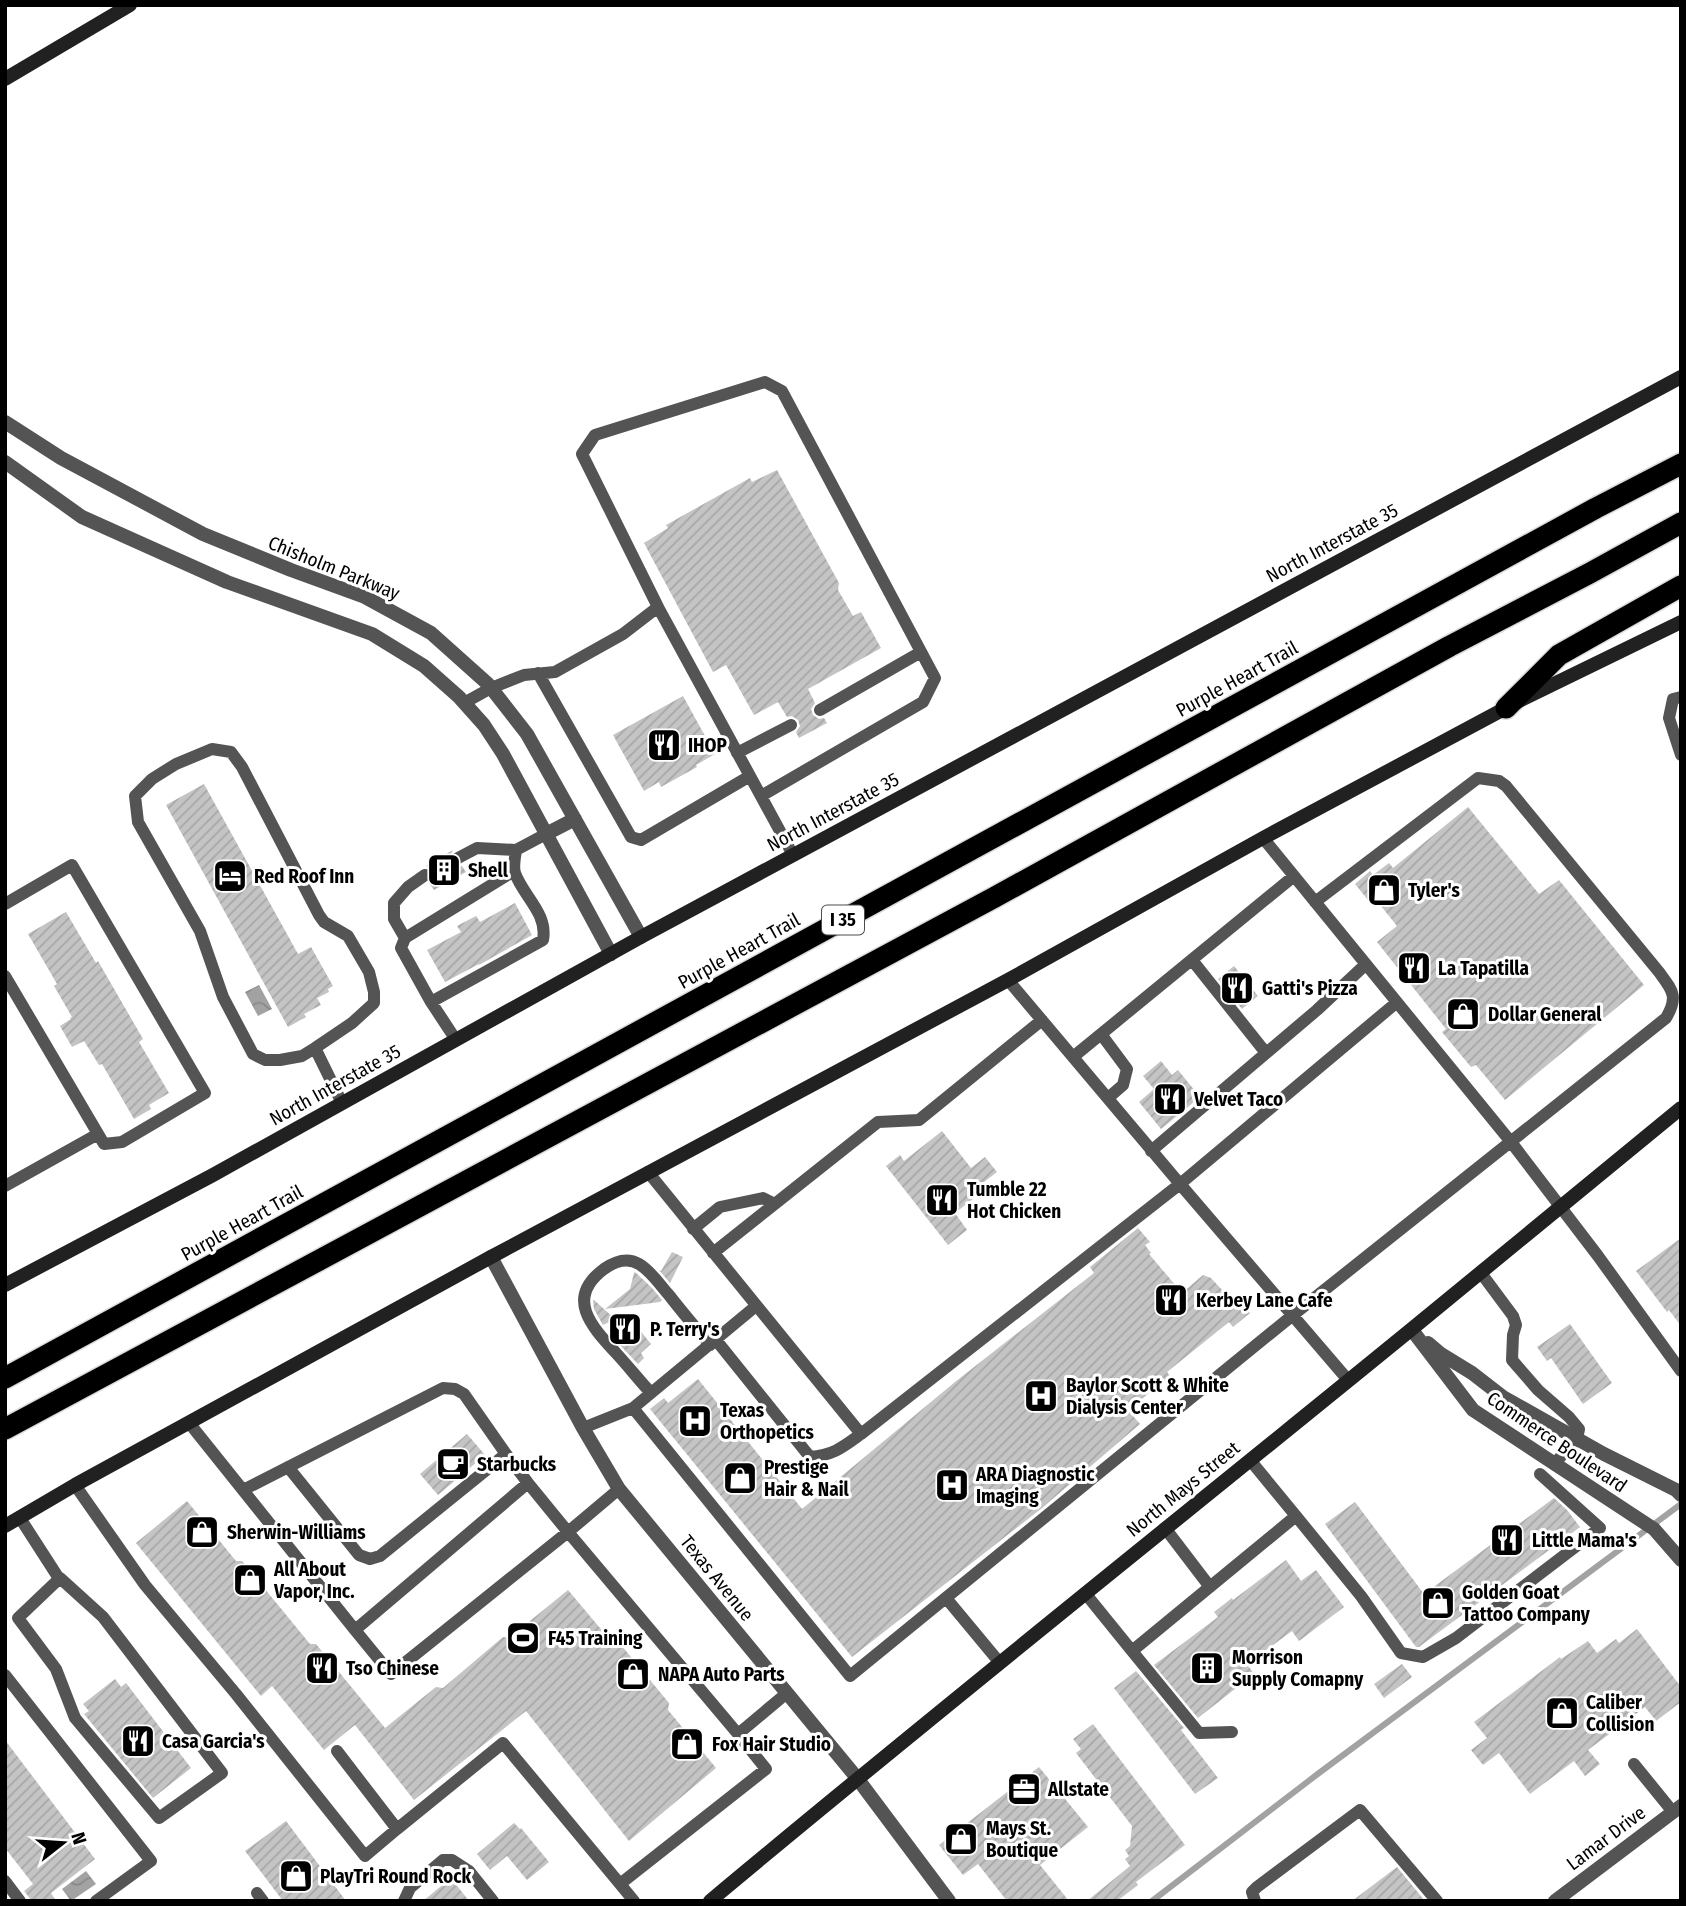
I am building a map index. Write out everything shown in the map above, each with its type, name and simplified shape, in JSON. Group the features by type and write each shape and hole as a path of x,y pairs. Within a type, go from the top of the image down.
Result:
{"highway":[{"name":"Purple Heart Trail","path":"5,1378 1681,464"},
{"path":"5,1429 982,904 1450,646 1681,523"},
{"path":"1506,708 1559,656 1681,586"}],"main road":[{"path":"5,79 130,5"},
{"name":"North Interstate 35","path":"5,1285 213,1175 641,937 1681,377"},
{"path":"5,1526 491,1256 1008,980 1263,838 1506,708 1681,622"},
{"name":"North Mays Street","path":"710,1901 857,1778 1412,1330 1681,1108"}],"street":[{"name":"Chisholm Parkway","path":"5,422 61,458 202,534 365,597 432,633 491,688 527,734 641,937"},
{"path":"5,462 82,517 228,582 372,634 424,666 484,725 503,754 611,954"},
{"path":"545,834 575,819"},
{"name":"Texas Avenue","path":"491,1256 583,1429 619,1489 857,1778 949,1901"},
{"name":"Commerce Boulevard","path":"1412,1330 1441,1354 1503,1397 1681,1495"},
{"name":"Commerce Boulevard","path":"1412,1330 1473,1410 1654,1530 1681,1560"},
{"name":"Lamar Drive","path":"1555,1901 1677,1809"}],"lane":[{"path":"761,796 923,702 935,678 782,391 765,383 595,435 582,454 658,607 793,855"},
{"path":"464,703 524,674 555,672 623,634 658,607"},
{"path":"820,710 921,652"},
{"path":"538,673 631,837 641,840 750,776"},
{"path":"1681,697 1673,699 1669,718 1681,755"},
{"path":"737,753 791,725"},
{"path":"212,749 230,752 243,767 319,915 324,922 348,936 369,972 374,1003 352,1023 315,1048 302,1056 280,1060 265,1060 253,1054 223,998 200,931 138,822 135,796 152,779 176,764 212,749"},
{"path":"634,1408 850,1676 1293,1315 1667,1018 1673,1007 1672,990 1659,972 1506,786 1499,781 1478,778 1314,902"},
{"path":"458,858 477,848 516,850 545,834"},
{"path":"1263,838 1511,1142 1598,1255 1681,1371"},
{"path":"431,1002 542,940 542,919 514,871 516,850"},
{"path":"5,904 72,865 205,1093 122,1142 104,1144 5,976"},
{"path":"456,1040 401,948 405,938 514,871"},
{"path":"405,938 394,919 394,903 408,887 425,875"},
{"path":"1073,1057 1294,876"},
{"path":"1192,960 1266,1054"},
{"path":"1152,1152 1366,965"},
{"path":"1008,980 1348,1380"},
{"path":"651,1393 595,1330 585,1313 584,1298 587,1286 614,1262 638,1263 652,1275 713,1342 810,1457 827,1456 837,1451 1180,1184 1396,1003"},
{"path":"713,1253 878,1122 919,1120 1042,1020"},
{"path":"1101,1034 1127,1069 1123,1085 1108,1098"},
{"path":"315,1048 341,1104"},
{"path":"5,1186 98,1134"},
{"path":"648,1172 861,1434"},
{"path":"693,1229 720,1207 763,1198 773,1203"},
{"path":"1480,1273 1513,1315 1516,1325 1511,1360 1579,1429 1577,1439 1554,1464"},
{"path":"583,1429 634,1408 757,1306"},
{"path":"243,1490 443,1388 456,1389 464,1394 528,1483 766,1769 620,1884"},
{"path":"190,1423 391,1674 619,1489"},
{"path":"288,1467 359,1555 370,1559 380,1556 506,1454"},
{"path":"1250,1460 1361,1596 1401,1653 1423,1657 1456,1638 1600,1528 1540,1474"},
{"path":"355,1630 528,1483"},
{"path":"75,1485 145,1585 365,1856 503,1743 634,1901"},
{"path":"1132,1651 1296,1516"},
{"path":"20,1518 60,1578 103,1617 222,1773 159,1818 75,1718 56,1669 18,1618 60,1578"},
{"path":"1165,1528 1210,1587"},
{"path":"1085,1593 1199,1733 1232,1732"},
{"path":"946,1598 1000,1663"},
{"path":"5,1675 151,1861 96,1901"},
{"path":"738,1734 787,1693"},
{"path":"337,1751 397,1829"},
{"path":"1634,1764 1677,1809"},
{"path":"1255,1901 1252,1892 1257,1887 1360,1810 1437,1901"},
{"path":"404,1901 410,1888 443,1860 452,1860 469,1871 493,1901"},
{"path":"5,1881 20,1901"}],"water":[{"path":"259,985 272,1009 258,1016 245,992"},
{"path":"86,1871 96,1884 71,1901 62,1889"}],"building":[{"path":"777,470 839,583 838,590 853,616 861,612 881,648 808,689 815,703 811,709 813,715 819,719 824,718 827,723 799,738 796,732 800,726 798,720 792,716 787,717 778,702 754,715 726,665 713,672 644,543 668,528 666,525 750,478 752,482"},
{"name":"IHOP","path":"683,696 715,754 661,787 659,782 644,791 613,735"},
{"name":"Red Roof Inn","path":"204,784 298,954 311,947 333,986 328,989 329,992 317,998 321,1005 288,1027 166,805"},
{"path":"1468,807 1539,894 1559,880 1644,985 1505,1100 1476,1065 1471,1067 1442,1032 1446,1029 1377,942 1397,926 1373,896 1368,900 1355,884 1370,871 1373,875 1389,863 1393,868"},
{"name":"Shell","path":"453,850 449,857 451,863 457,867 462,866 466,872 434,890 429,883 434,874 432,869 426,866"},
{"name":"Shell","path":"515,903 532,935 445,982 427,950 461,932 457,926 476,916 480,922"},
{"path":"66,912 143,1039 139,1042 169,1093 149,1105 151,1109 134,1119 102,1064 99,1065 84,1041 72,1047 60,1026 72,1017 54,986 57,984 28,934"},
{"name":"Gatti's Pizza","path":"1234,966 1258,996 1242,1009 1218,979"},
{"name":"Velvet Taco","path":"1161,1061 1172,1075 1178,1070 1200,1097 1161,1129 1139,1102 1154,1089 1143,1076"},
{"name":"Tumble 22 Hot Chicken","path":"942,1131 971,1168 985,1157 997,1172 984,1182 988,1187 955,1213 967,1230 948,1245 886,1166 900,1155 904,1161"},
{"path":"1138,1228 1150,1242 1145,1245 1151,1253 1149,1254 1182,1293 1203,1275 1211,1278 1233,1302 1238,1298 1250,1313 1233,1327 1229,1322 1167,1372 1170,1376 1128,1410 1140,1424 1042,1508 852,1657 650,1409 664,1398 668,1403 698,1379 802,1509 955,1382 1094,1273 1090,1267"},
{"path":"1681,1238 1681,1326 1636,1271"},
{"path":"672,1252 683,1257 670,1283 659,1270 661,1271"},
{"path":"635,1272 662,1300 605,1309 630,1289"},
{"path":"593,1300 615,1319 603,1325 594,1309"},
{"path":"631,1319 651,1344 641,1353 644,1358 638,1364 617,1342"},
{"path":"1570,1324 1612,1383 1583,1404 1551,1358 1547,1361 1537,1347"},
{"name":"Starbucks","path":"467,1434 485,1455 438,1495 420,1474"},
{"path":"1554,1498 1580,1527 1419,1647 1416,1647 1325,1524 1355,1502 1424,1594"},
{"path":"187,1501 236,1561 242,1561 310,1644 316,1644 385,1728 436,1687 443,1688 503,1637 509,1638 568,1590 605,1634 612,1634 669,1703 668,1710 716,1768 629,1841 526,1711 414,1800 355,1725 324,1750 272,1686 261,1696 136,1543"},
{"path":"1286,1560 1301,1581 1316,1570 1344,1607 1299,1641 1292,1631 1247,1664 1254,1674 1198,1718 1154,1665 1218,1617 1214,1612"},
{"name":"Caliber Collision","path":"1637,1629 1681,1687 1681,1702 1656,1721 1645,1707 1588,1750 1600,1764 1585,1776 1574,1761 1530,1794 1499,1753 1483,1765 1471,1750 1487,1738 1474,1722 1560,1657 1561,1659 1588,1641 1597,1653 1616,1639 1619,1643"},
{"path":"1402,1664 1412,1677 1384,1698 1374,1684"},
{"path":"1136,1671 1184,1728 1181,1730 1218,1778 1195,1794 1114,1688"},
{"name":"Casa Garcia's","path":"115,1679 121,1687 126,1683 191,1768 153,1798 84,1714 89,1711 83,1704"},
{"path":"1093,1724 1185,1845 1136,1882 1138,1885 1117,1901 1087,1901 1130,1866 1125,1859 1129,1856 1125,1850 1130,1846 1132,1826 1076,1753 1081,1749 1073,1739"},
{"path":"5,1740 95,1859 51,1893 56,1901 32,1901 24,1891 33,1884 5,1848"},
{"path":"1039,1767 1088,1827 1040,1865 1069,1901 1007,1901 978,1864 963,1875 939,1845"},
{"name":"PlayTri Round Rock","path":"286,1821 346,1901 283,1901 245,1851"},
{"path":"514,1823 549,1862 527,1880 507,1856 490,1870 477,1854"},
{"path":"1397,1867 1425,1901 1352,1901"},
{"path":"451,1878 469,1901 423,1901"}],"waterway":[{"path":"1152,1901 1319,1773 1681,1504"}],"place":[{"name":"IHOP","path":"664,745"},
{"name":"Shell","path":"444,870"},
{"name":"Red Roof Inn","path":"230,876"},
{"name":"Tyler's","path":"1384,890"},
{"name":"La Tapatilla","path":"1414,968"},
{"name":"Gatti's Pizza","path":"1237,988"},
{"name":"Dollar General","path":"1463,1014"},
{"name":"Velvet Taco","path":"1170,1099"},
{"name":"Tumble 22 Hot Chicken","path":"942,1200"},
{"name":"Kerbey Lane Cafe","path":"1171,1300"},
{"name":"P. Terry's","path":"625,1329"},
{"name":"Baylor Scott & White Dialysis Center","path":"1041,1396"},
{"name":"Texas Orthopetics","path":"695,1421"},
{"name":"Starbucks","path":"453,1464"},
{"name":"Prestige Hair & Nail","path":"740,1478"},
{"name":"ARA Diagnostic Imaging","path":"952,1485"},
{"name":"Sherwin-Williams","path":"202,1532"},
{"name":"Little Mama's","path":"1507,1540"},
{"name":"All About Vapor, Inc.","path":"250,1580"},
{"name":"Golden Goat Tattoo Company","path":"1438,1603"},
{"name":"F45 Training","path":"523,1638"},
{"name":"Tso Chinese","path":"322,1668"},
{"name":"Morrison Supply Comapny","path":"1207,1668"},
{"name":"NAPA Auto Parts","path":"633,1674"},
{"name":"Caliber Collision","path":"1562,1713"},
{"name":"Casa Garcia's","path":"138,1741"},
{"name":"Fox Hair Studio","path":"687,1744"},
{"name":"Allstate","path":"1024,1789"},
{"name":"Mays St. Boutique","path":"961,1839"},
{"name":"PlayTri Round Rock","path":"296,1876"}]}
